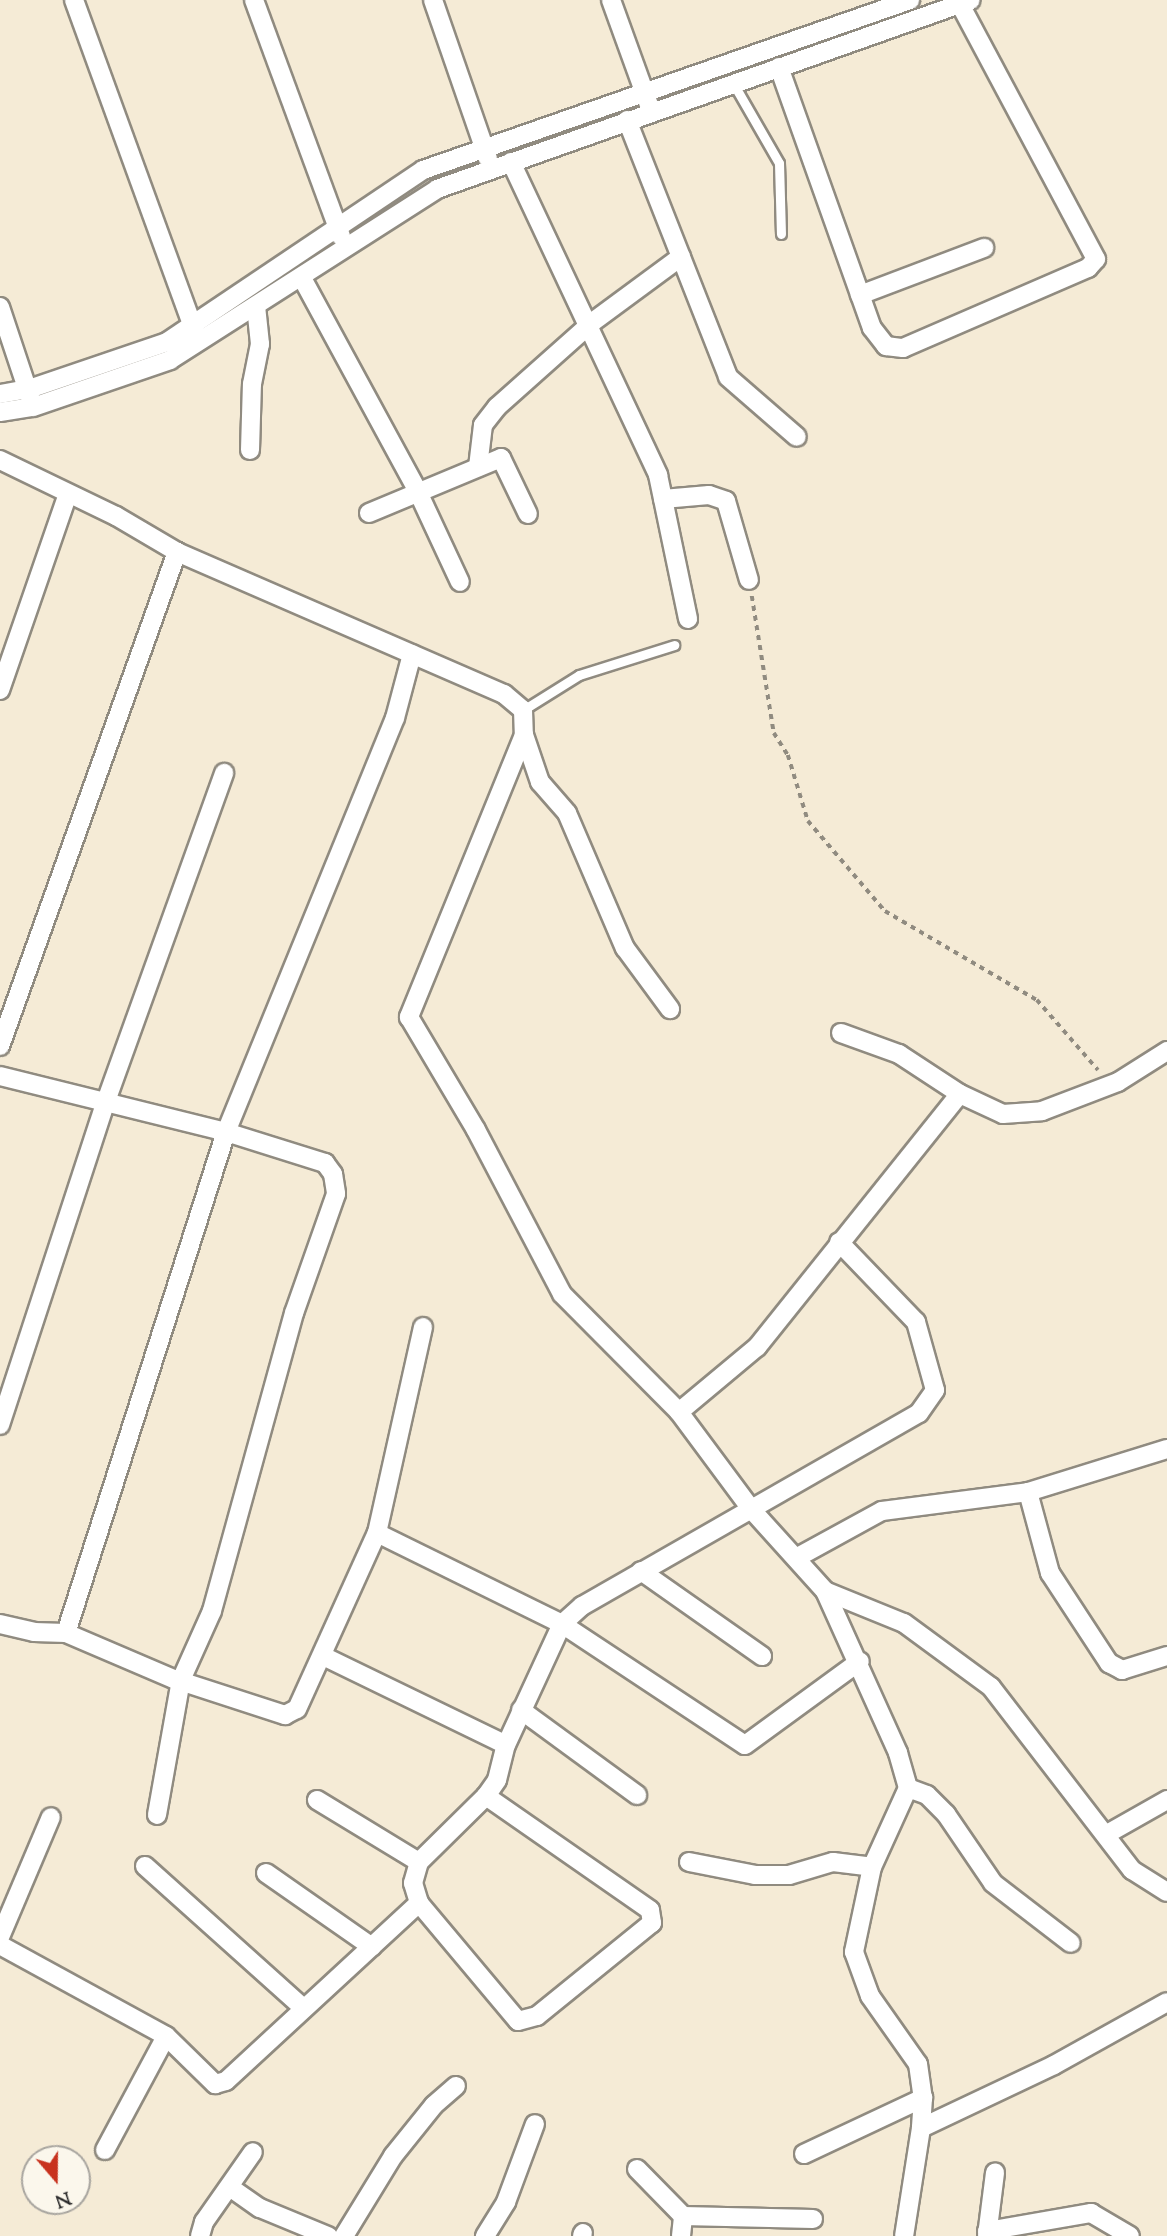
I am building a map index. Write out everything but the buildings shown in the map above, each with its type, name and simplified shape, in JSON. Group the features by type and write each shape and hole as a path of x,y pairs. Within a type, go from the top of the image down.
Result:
{"street":[{"path":"74,0 196,334"},
{"path":"254,0 345,247"},
{"path":"433,0 491,169"},
{"path":"611,0 648,103"},
{"path":"0,412 155,347 196,334 256,307 420,197 627,120 648,103 802,39 910,0"},
{"path":"196,334 338,228 423,170 484,148 648,103 733,83 807,57 920,8 965,2 1096,260 1088,268 903,348 886,346 872,328 779,67"},
{"path":"802,39 807,57"},
{"path":"627,120 728,377 797,437"},
{"path":"511,162 590,324 657,475 688,619"},
{"path":"860,296 984,248"},
{"path":"478,467 483,425 546,360 681,257"},
{"path":"302,278 418,492 460,582"},
{"path":"0,307 31,398"},
{"path":"250,450 252,384 260,344 256,307"},
{"path":"0,394 31,398"},
{"path":"369,513 501,458 528,514"},
{"path":"0,460 177,552 504,694 523,710 524,735 540,782 567,813 625,948 670,1009"},
{"path":"0,690 68,494"},
{"path":"663,499 709,495 726,501 749,580"},
{"path":"0,1046 177,552"},
{"path":"66,1633 226,1132 395,718 412,654"},
{"path":"524,735 409,1017 476,1130 562,1294 679,1412 751,1509 825,1591 860,1661 908,1788 872,1867 854,1952 870,1996 918,2064 923,2098 921,2128 904,2236"},
{"path":"0,1425 104,1104 224,773"},
{"path":"841,1033 899,1054 960,1094 1003,1114 1042,1111 1118,1082 1167,1051"},
{"path":"0,1076 104,1104 226,1132 325,1164 333,1174 336,1194 294,1312 212,1611 181,1680 157,1815"},
{"path":"679,1412 757,1347 960,1094"},
{"path":"486,1796 650,1910 652,1923 537,2016 518,2021 419,1903 413,1883 419,1862 486,1796 497,1780 506,1745 562,1625 582,1606 919,1413 935,1390 916,1322 839,1242"},
{"path":"0,1624 34,1632 66,1633 181,1680 285,1715 297,1709 377,1533 424,1326"},
{"path":"796,1558 882,1511 1028,1492 1167,1449"},
{"path":"1028,1492 1050,1573 1109,1663 1122,1670 1167,1656"},
{"path":"377,1533 562,1625 745,1745 860,1661"},
{"path":"641,1571 762,1656"},
{"path":"825,1591 904,1623 991,1687 1107,1834 1132,1870 1167,1892"},
{"path":"323,1656 506,1745"},
{"path":"521,1710 637,1795"},
{"path":"908,1788 927,1795 946,1814 993,1883 1071,1943"},
{"path":"317,1800 419,1862"},
{"path":"1107,1834 1167,1800"},
{"path":"0,1937 51,1817"},
{"path":"689,1862 755,1875 789,1875 833,1861 872,1867"},
{"path":"145,1866 302,2007"},
{"path":"266,1872 372,1947"},
{"path":"0,1945 166,2036 215,2084 226,2081 302,2007 419,1903"},
{"path":"921,2128 1054,2065 1167,2002"},
{"path":"105,2150 166,2036"},
{"path":"344,2236 402,2144 456,2087"},
{"path":"804,2154 923,2098"},
{"path":"485,2236 506,2202 535,2124"},
{"path":"200,2236 204,2222 253,2152"},
{"path":"637,2169 683,2216 813,2219"},
{"path":"995,2173 987,2234 1091,2213 1130,2236"},
{"path":"230,2188 260,2208 328,2236"},
{"path":"681,2236 683,2216"}],"lane":[{"path":"733,83 779,163 780,234"},
{"path":"523,710 579,675 674,645"}],"path":[{"path":"749,580 774,733 788,755 808,821 886,911 1037,1000 1085,1051 1096,1069 1118,1082"}]}
